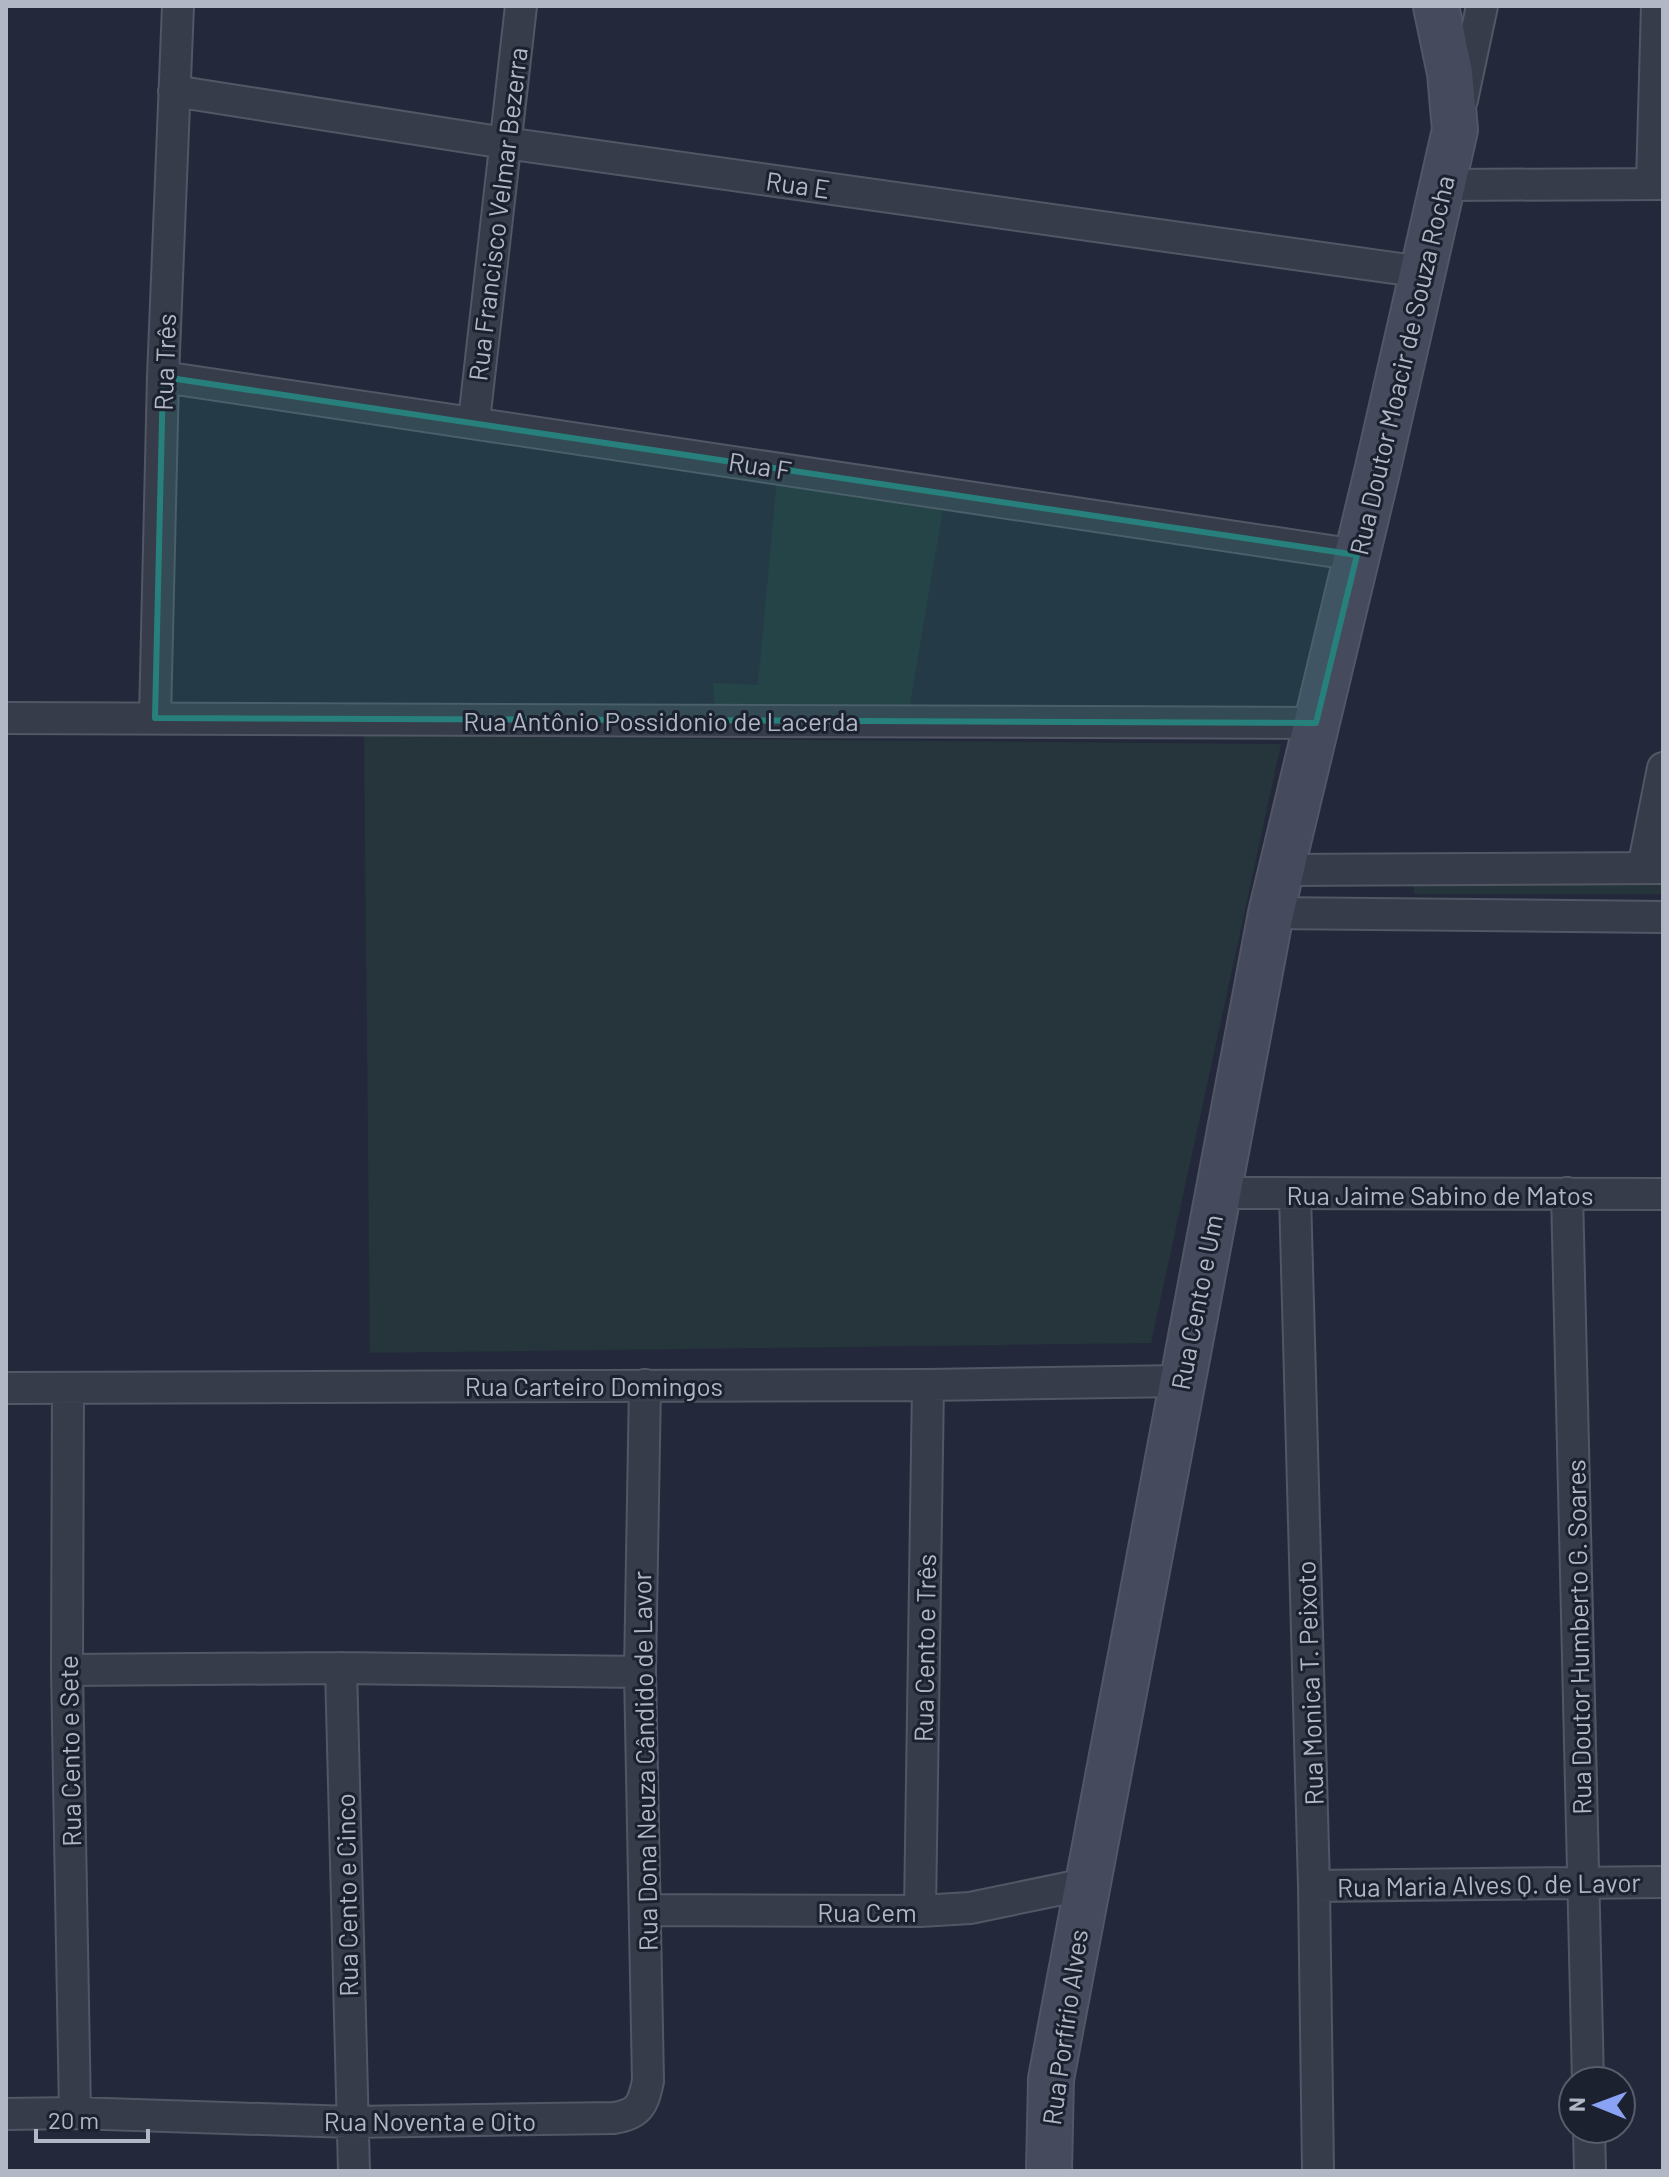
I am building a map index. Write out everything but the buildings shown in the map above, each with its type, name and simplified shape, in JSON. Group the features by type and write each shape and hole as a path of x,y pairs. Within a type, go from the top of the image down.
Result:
{"street":[{"name":"Rua Três","path":"155,718 163,377 178,6"},
{"name":"Rua Francisco Velmar Bezerra","path":"474,421 521,6"},
{"path":"1436,6 1450,73 1455,130"},
{"name":"Rua Doutor Moacir de Souza Rocha","path":"1316,723 1482,6"},
{"path":"1443,185 1657,183 1657,6"},
{"name":"Rua E","path":"174,91 505,143 1422,272"},
{"name":"Rua F","path":"163,377 1357,555"},
{"name":"Rua Antônio Possidonio de Lacerda","path":"6,718 1316,723"},
{"name":"Rua Cento e Um","path":"1086,1884 1271,913 1316,723"},
{"path":"1281,870 1653,868 1663,768"},
{"path":"1271,913 1663,917"},
{"name":"Rua Jaime Sabino de Matos","path":"1217,1193 1663,1194"},
{"name":"Rua Doutor Humberto G. Soares","path":"1567,1193 1588,2065"},
{"name":"Rua Monica T. Peixoto","path":"1295,1195 1314,1886 1318,2171"},
{"name":"Rua Carteiro Domingos","path":"6,1388 928,1385 1181,1381"},
{"name":"Rua Dona Neuza Cândido de Lavor","path":"614,2118 628,2116 636,2110 644,2100 648,2081 640,1672 645,1385"},
{"name":"Rua Cento e Três","path":"920,1911 928,1385"},
{"name":"Rua Cento e Sete","path":"68,1388 67,1670 75,2113"},
{"path":"67,1670 341,1668 640,1672"},
{"name":"Rua Cento e Cinco","path":"341,1668 354,2171"},
{"name":"Rua Maria Alves Q. de Lavor","path":"1314,1886 1663,1882"},
{"name":"Rua Cem","path":"646,1910 920,1911 970,1908 1086,1884"},
{"name":"Rua Porfírio Alves","path":"1049,2171 1051,2079 1086,1884"},
{"name":"Rua Noventa e Oito","path":"6,2114 75,2113 351,2122 614,2118"},
{"path":"1589,2145 1590,2171"}],"highlighted area":[{"path":"163,377 1357,555 1316,723 155,718"}],"shaded area":[{"path":"778,467 946,492 907,721 716,720 713,683 758,685"},
{"path":"364,736 1281,744 1151,1343 370,1353"},
{"path":"1663,883 1663,894 1414,894 1414,885"}]}
